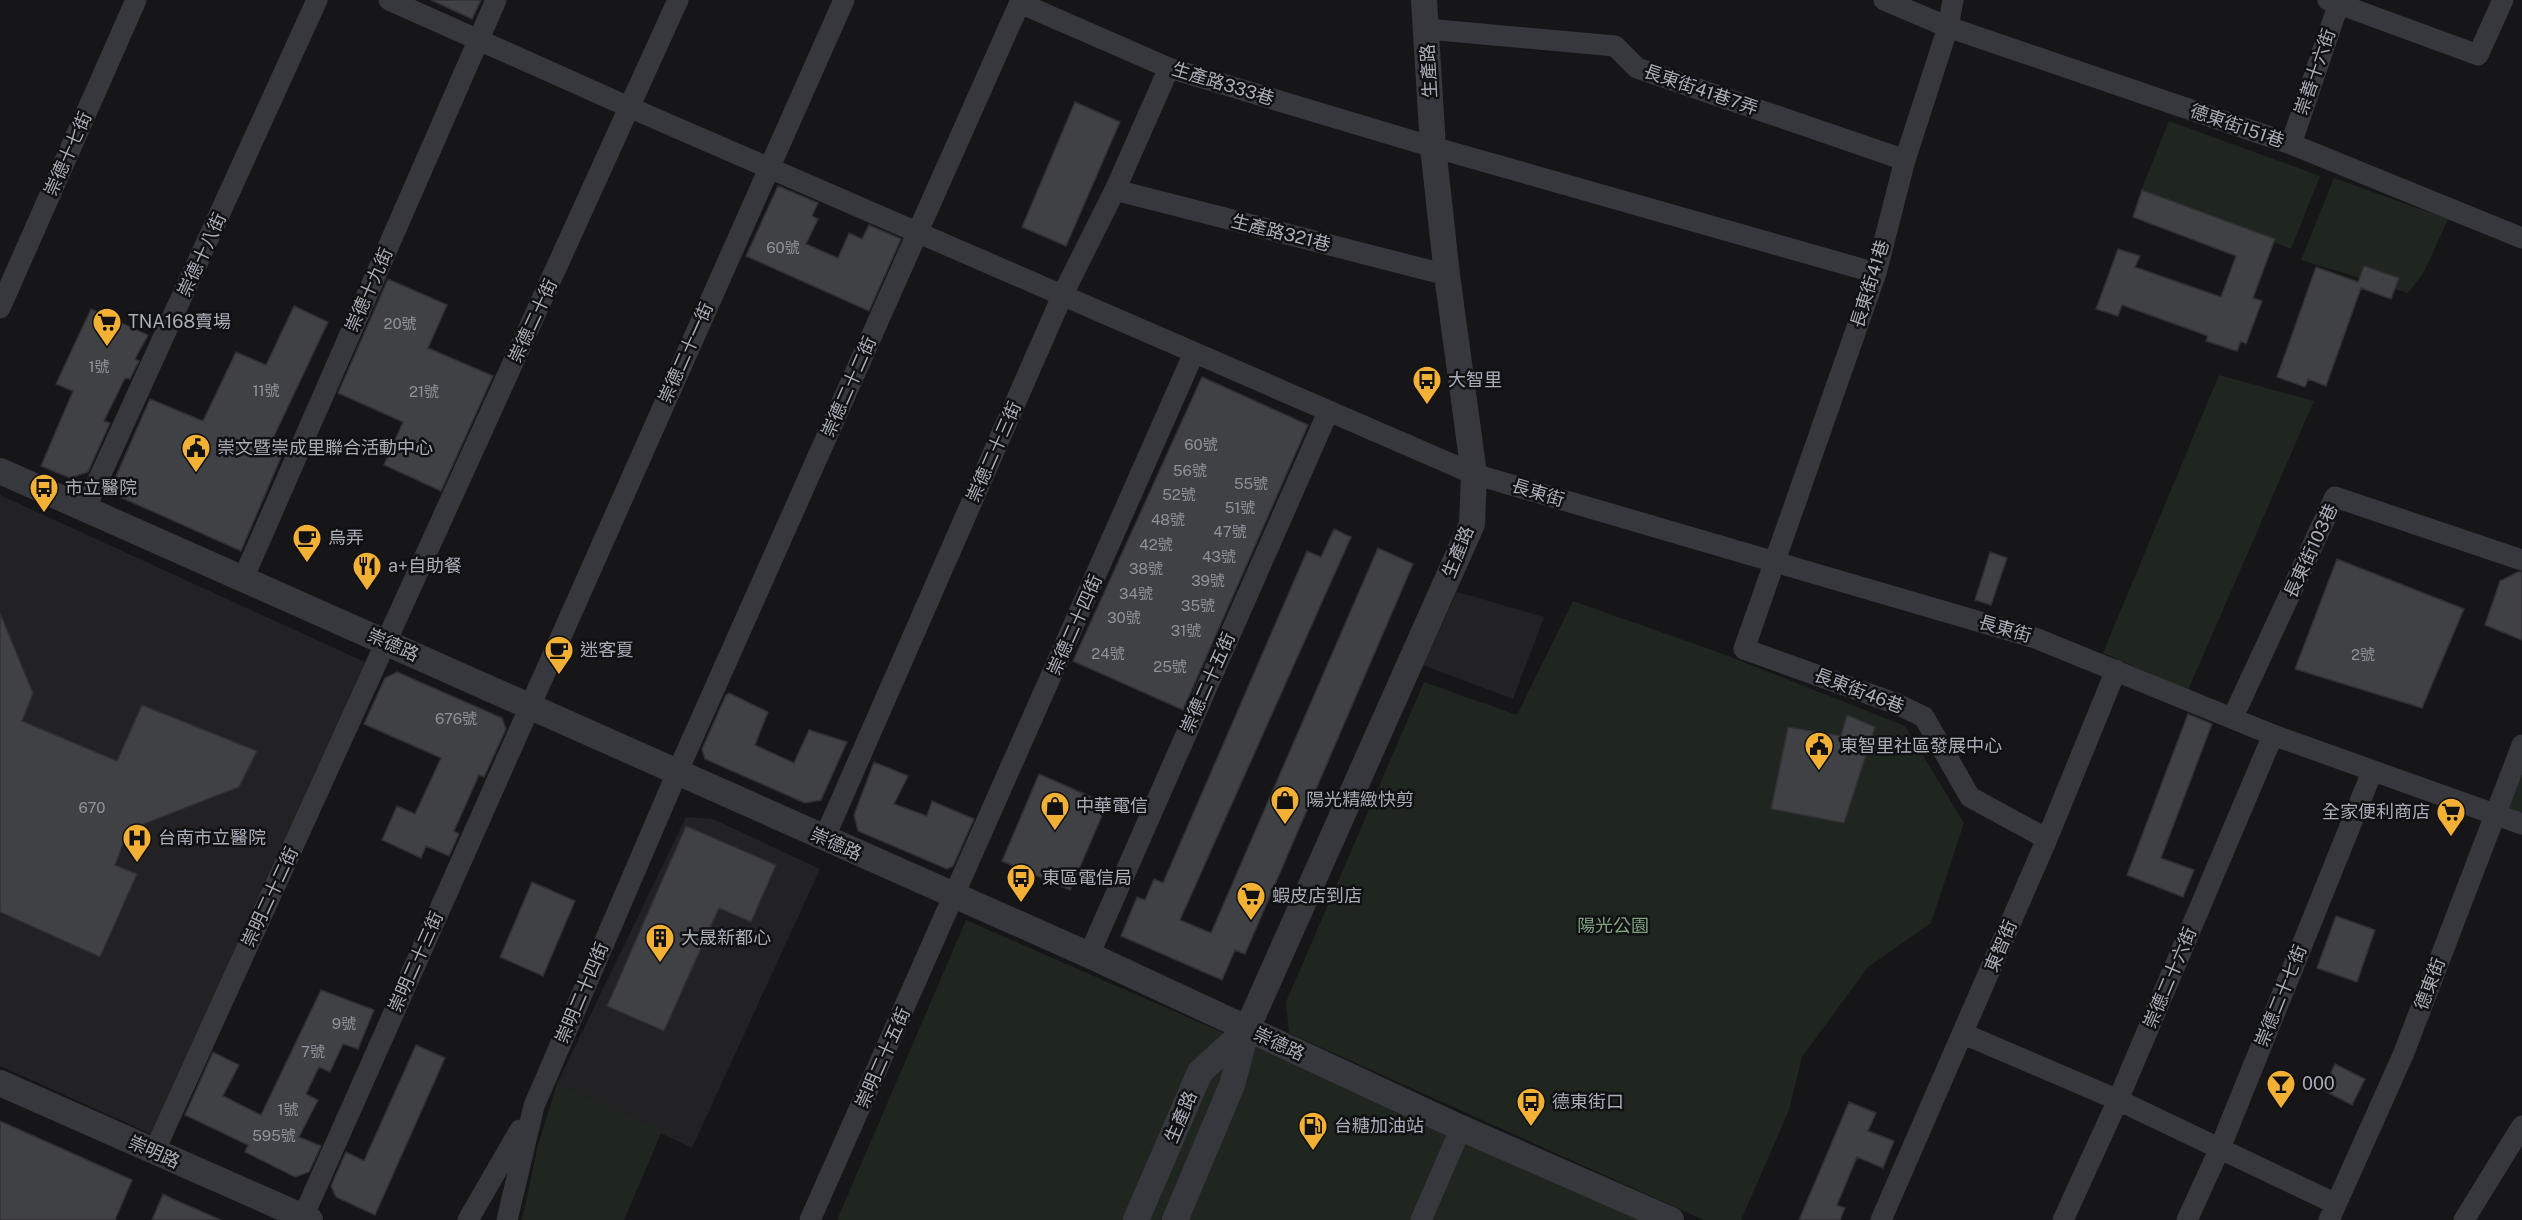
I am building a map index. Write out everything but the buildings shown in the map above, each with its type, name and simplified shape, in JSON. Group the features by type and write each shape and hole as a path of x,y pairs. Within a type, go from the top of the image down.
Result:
{"street":[{"name":"崇德十七街","path":"0,308 136,0"},
{"name":"崇德十八街","path":"85,508 317,0"},
{"name":"長東街","path":"389,0 768,168 1474,474 2035,638 2273,735 2522,824"},
{"name":"崇德十九街","path":"243,579 495,0"},
{"name":"崇德二十街","path":"386,642 631,108 678,0"},
{"name":"崇德二十一街","path":"529,707 844,0"},
{"name":"生產路","path":"1175,1220 1232,1084 1247,1029 1472,524 1474,474 1447,276 1433,147 1424,0"},
{"name":"德東街151巷","path":"1884,0 1948,27 2291,144 2522,238"},
{"name":"長東街41巷","path":"1776,564 1876,273 1905,160 1948,27 1953,0"},
{"path":"2335,2 2478,55 2503,0"},
{"name":"生產路333巷","path":"1020,2 1169,68 1433,147 1876,273"},
{"name":"崇德二十二街","path":"676,773 1020,2"},
{"name":"崇善十六街","path":"2291,144 2335,2"},
{"name":"長東街41巷7弄","path":"1427,29 1615,46 1637,68 1905,160"},
{"name":"崇德二十三街","path":"824,838 1063,294 1115,190 1169,68"},
{"name":"生產路321巷","path":"1115,190 1447,276"},
{"name":"崇德二十四街","path":"956,896 1194,353"},
{"name":"崇德二十五街","path":"1089,955 1328,412"},
{"name":"崇德路","path":"0,471 1089,955 1461,1128 1671,1220"},
{"name":"長東街103巷","path":"2233,717 2335,497 2522,560"},
{"name":"長東街46巷","path":"1776,564 1744,649 1897,704 1924,717 1970,797 2047,839"},
{"name":"崇明二十二街","path":"154,1152 386,642"},
{"name":"東智街","path":"1881,1220 1964,1034 2116,670"},
{"name":"崇明二十三街","path":"306,1218 529,707"},
{"name":"崇德二十六街","path":"2063,1220 2118,1100 2273,735"},
{"name":"德東街","path":"2333,1212 2403,1055 2522,745"},
{"name":"崇德二十七街","path":"2187,1220 2220,1148 2372,772"},
{"name":"崇明二十四街","path":"507,1220 534,1106 676,773"},
{"name":"崇明二十五街","path":"810,1220 956,896"},
{"name":"生產路","path":"1136,1220 1200,1072 1247,1029"},
{"path":"1964,1034 2118,1100 2220,1148 2333,1212"},
{"name":"崇明路","path":"0,1083 306,1218"},
{"path":"468,1220 534,1106"},
{"path":"2464,1220 2522,1126"},
{"path":"1421,1220 1461,1128"}],"shaded area":[{"name":"台南市立醫院","path":"0,495 365,662 151,1134 0,1066"},
{"path":"1457,592 1544,617 1513,699 1423,665"},
{"path":"686,817 713,819 820,869 692,1148 557,1084"}],"green space":[{"path":"2169,121 2320,176 2291,249 2141,191"},
{"path":"2334,178 2448,219 2424,272 2408,293 2301,260"},
{"path":"2219,375 2314,401 2188,690 2103,653"},
{"name":"陽光公園","path":"1573,601 1723,654 1905,726 1964,823 1931,923 1868,967 1802,1057 1789,1110 1741,1220 1704,1220 1289,1033 1286,1002 1424,682 1517,715"},
{"path":"2522,757 2522,820 2502,812"},
{"path":"966,920 1650,1220 837,1220"},
{"path":"557,1084 662,1131 624,1220 522,1220 538,1145"}],"place":[{"name":"TNA168賣場","path":"107,348"},
{"name":"大智里","path":"1427,406"},
{"name":"崇文暨崇成里聯合活動中心","path":"196,474"},
{"name":"市立醫院","path":"44,514"},
{"name":"烏弄","path":"307,564"},
{"name":"a+自助餐","path":"367,592"},
{"name":"迷客夏","path":"559,676"},
{"name":"東智里社區發展中心","path":"1819,772"},
{"name":"陽光精緻快剪","path":"1285,826"},
{"name":"中華電信","path":"1055,832"},
{"name":"全家便利商店","path":"2451,838"},
{"name":"台南市立醫院","path":"137,864"},
{"name":"東區電信局","path":"1021,904"},
{"name":"蝦皮店到店","path":"1251,922"},
{"name":"大晟新都心","path":"660,964"},
{"name":"000","path":"2281,1110"},
{"name":"德東街口","path":"1531,1128"},
{"name":"台糖加油站","path":"1313,1152"}]}
